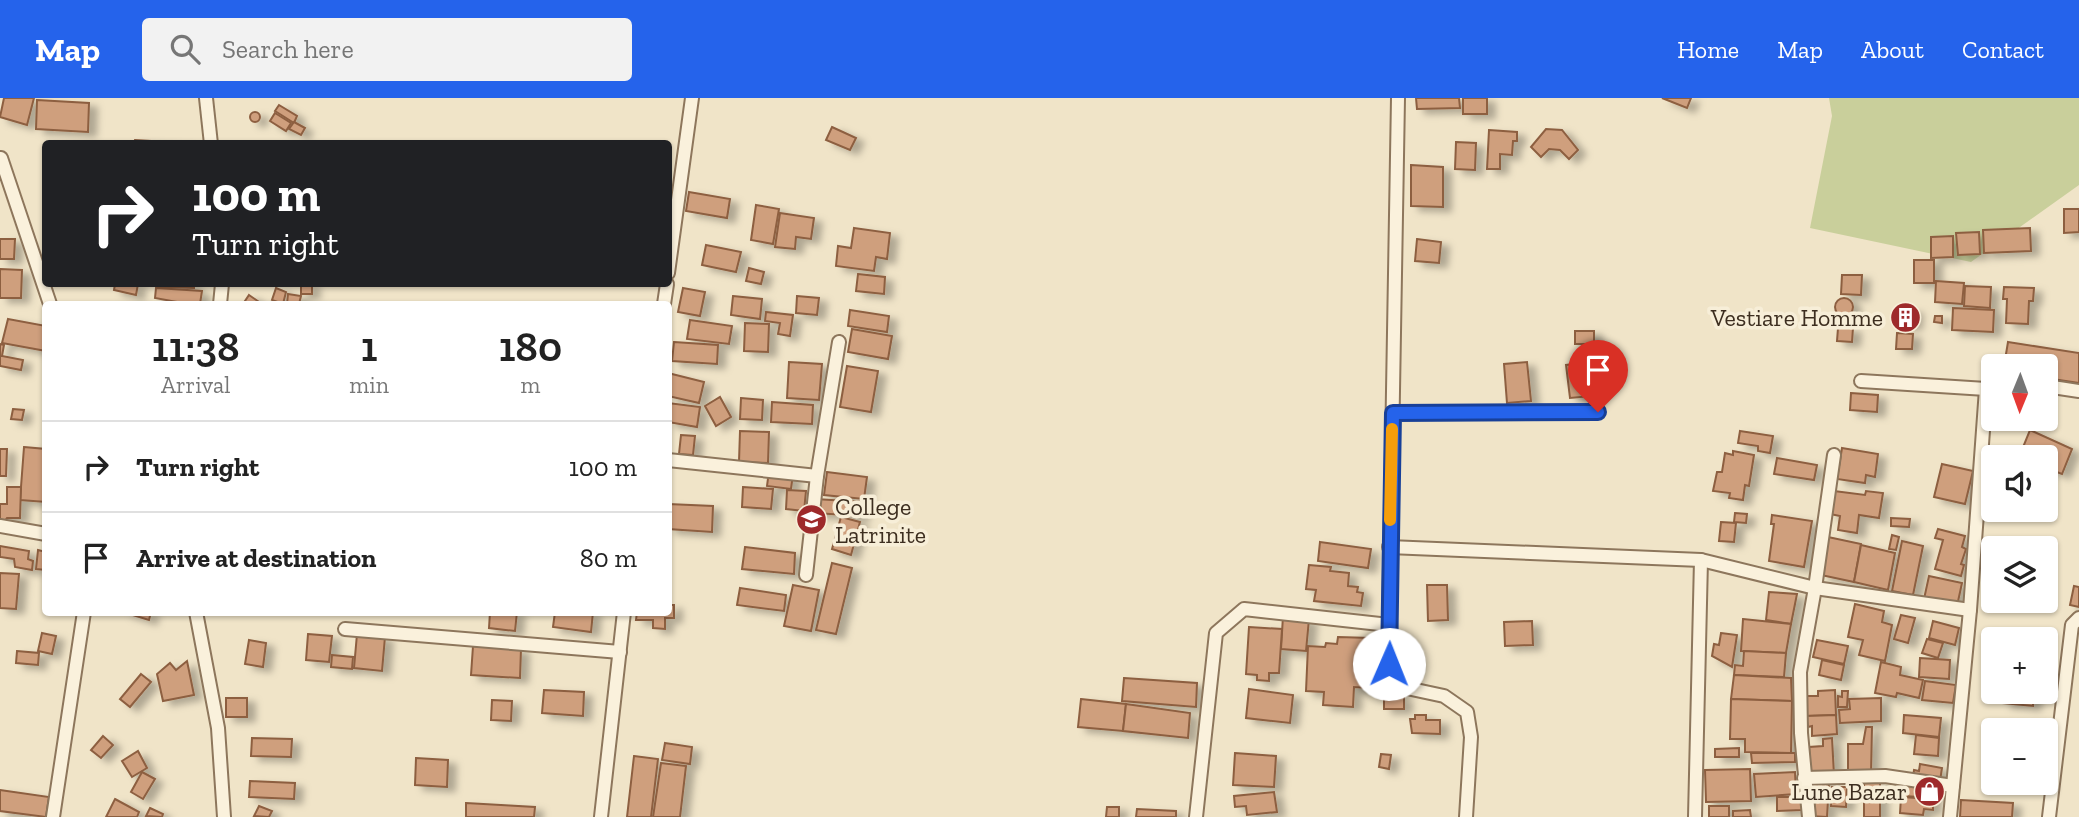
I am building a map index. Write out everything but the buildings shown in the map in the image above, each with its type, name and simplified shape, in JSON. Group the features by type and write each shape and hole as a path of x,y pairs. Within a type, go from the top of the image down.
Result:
{"street":[{"path":"206,98 211,140"},
{"path":"672,244 692,98"},
{"path":"1398,98 1388,684 1444,696 1467,712 1471,737 1466,817"},
{"path":"1,158 42,280"},
{"path":"806,575 817,475 839,342"},
{"path":"1861,381 1981,385"},
{"path":"2058,388 2079,391"},
{"path":"1393,413 1598,412"},
{"path":"1950,817 1986,431"},
{"path":"1809,817 1804,778 1800,672 1834,454"},
{"path":"672,460 817,475"},
{"path":"0,526 42,533"},
{"path":"1389,547 1701,560 1815,588 1970,610"},
{"path":"1695,817 1701,560"},
{"path":"1196,817 1216,633 1244,609 1389,625"},
{"path":"53,817 83,616"},
{"path":"197,616 218,728 224,817"},
{"path":"601,817 624,616"},
{"path":"2049,817 2071,625 2079,618"},
{"path":"345,629 620,652"},
{"path":"1804,778 1885,776 1953,786"}],"green space":[{"path":"1829,98 2079,98 2079,185 1971,262 1810,228 1832,116"}],"slow traffic":[{"path":"1390,520 1392,429"}],"place":[{"name":"Vestiare Homme","path":"1906,317"},
{"name":"College Latrinite","path":"812,520"},
{"name":"Lune Bazar","path":"1930,791"}],"route":[{"path":"1389,664 1393,413 1598,412"}]}
